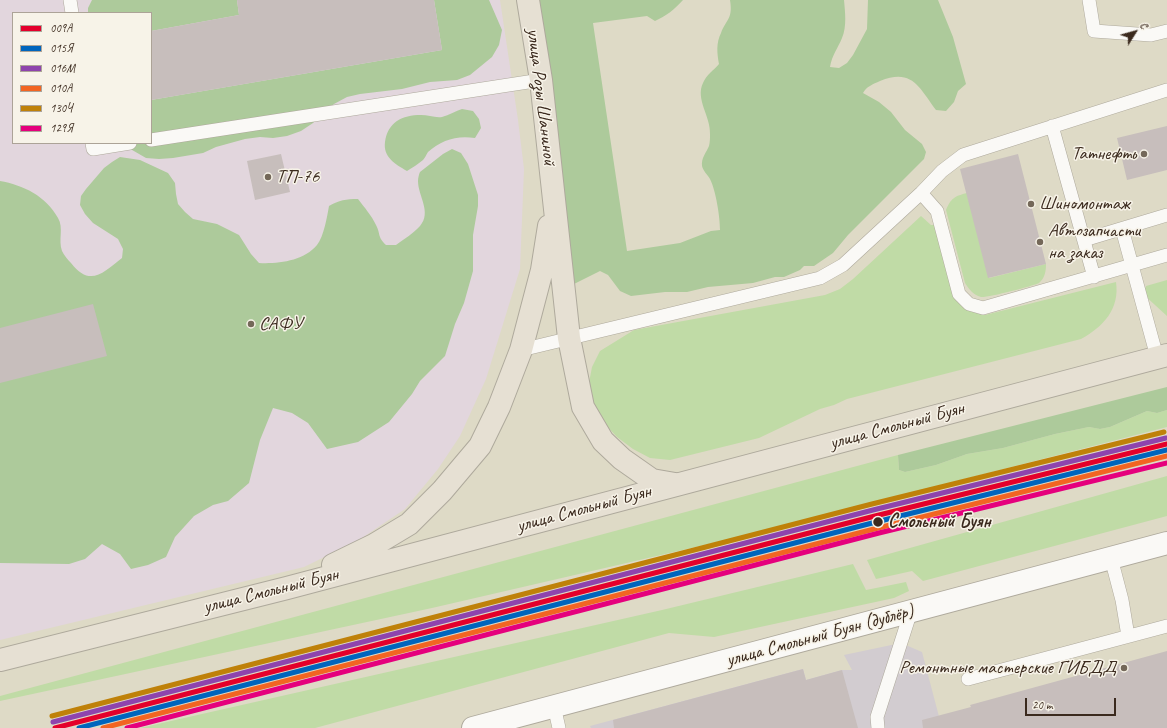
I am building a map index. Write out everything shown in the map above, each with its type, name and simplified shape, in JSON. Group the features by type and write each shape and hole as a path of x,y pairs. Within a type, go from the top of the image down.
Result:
{"main road":[{"name":"улица Розы Шаниной","path":"528,0 541,80 553,194"},
{"path":"553,194 569,338 584,407 603,441 622,459 652,480 677,484"},
{"path":"287,588 374,545 409,524 442,491 480,446 499,407 521,350 542,270 553,194"},
{"name":"улица Смольный Буян","path":"0,660 287,588 1162,356"}],"street":[{"name":"улица Смольный Буян (дублёр)","path":"485,726 554,706 1167,543"}],"lane":[{"path":"70,0 72,12"},
{"path":"1089,0 1094,31 1151,35 1167,31"},
{"path":"152,140 541,80"},
{"path":"521,350 820,278 843,265 921,193 942,171 963,155 1167,90"},
{"path":"1052,126 1094,277"},
{"path":"92,144 93,149 124,144"},
{"path":"921,193 937,211 959,294 969,304 983,308 1167,255"},
{"path":"1084,240 1167,215"},
{"path":"1122,229 1131,266 1162,356"},
{"path":"1111,558 1122,600 1128,636"},
{"path":"878,728 877,717 911,611"},
{"path":"968,678 1167,626"},
{"path":"554,706 558,728"}],"shaded area":[{"name":"САФУ","path":"0,0 500,0 524,169 520,269 486,379 460,436 438,469 405,509 359,540 304,567 0,640"},
{"path":"901,643 922,652 942,728 591,728 590,726 803,669 806,680 842,670 852,670 844,655"}],"green space":[{"path":"92,0 237,0 239,15 152,31 152,12 88,12 88,8"},
{"path":"434,0 489,0 502,30 499,45 492,57 470,75 457,80 430,82 402,89 347,97 334,104 313,123 301,131 287,136 273,138 260,137 245,139 216,147 203,153 173,158 146,158 122,144 152,144 152,100 442,50"},
{"path":"531,0 683,0 670,12 655,21 647,16 593,23 627,251 680,243 711,231 720,230 716,197 710,179 703,170 702,166 703,158 710,142 710,128 702,102 701,89 706,78 719,64 717,52 719,37 730,15 730,0 844,0 845,29 830,67 839,68 847,63 853,55 867,29 868,0 938,0 953,37 966,84 958,91 954,102 946,111 936,110 919,87 907,78 891,78 880,81 868,87 864,91 863,93 879,102 891,112 905,130 922,144 926,152 924,159 848,235 833,253 814,266 804,266 800,270 784,277 775,277 753,283 708,287 687,292 665,292 631,296 620,291 608,275 600,271 572,285"},
{"path":"462,109 473,111 479,119 481,128 475,138 462,137 450,139 438,144 428,152 423,160 407,171 394,163 388,156 385,142 389,129 397,121 414,115 442,117"},
{"path":"452,149 461,153 468,164 478,195 478,206 473,235 473,271 464,303 455,324 445,356 420,381 412,394 389,422 358,442 327,449 308,423 292,413 273,408 260,440 249,483 228,501 213,505 194,516 175,537 166,557 148,565 131,569 120,554 102,544 85,559 69,564 0,563 0,181 17,185 33,193 53,210 61,226 61,247 63,253 78,271 84,275 91,276 103,272 122,258 123,249 118,239 93,223 85,214 80,205 81,196 104,168 120,157 140,160 168,173 175,183 178,204 185,212 193,219 217,224 239,235 251,254 259,263 266,263 282,262 298,258 312,250 322,237 329,206 336,202 346,200 358,199 374,222 383,242 386,245 396,245 420,226 425,215 424,204 418,181 420,172"},
{"path":"967,193 989,278 1046,264 1045,274 1039,283 1010,292 985,297 978,296 970,290 965,283 946,210 954,198"},
{"path":"921,216 931,225 935,225 952,289 960,304 968,310 985,315 1116,282 1117,292 1112,309 1103,323 1081,339 847,399 820,409 759,438 670,460 650,458 633,449 617,437 602,421 588,388 592,367 600,351 634,330 825,295 840,289 853,279"},
{"path":"1167,280 1167,316 1143,294 1146,286"},
{"path":"1167,387 1167,410 1157,413 1147,411 1110,427 1100,429 1089,427 1055,434 1003,448 967,454 936,465 905,472 899,470 898,455"},
{"path":"1167,410 1167,427 739,537 432,608 0,701 0,696 898,455 899,470 905,472 936,465 967,454 1003,448 1055,434 1089,427 1100,429 1110,427 1147,411 1157,413"},
{"path":"1167,476 1167,516 923,581 912,571 876,579 867,560"},
{"path":"853,564 866,590 906,582 909,591 894,598 714,637 669,633 315,728 140,728 662,610"}],"building":[{"path":"237,0 434,0 442,50 152,100 152,31 239,15"},
{"name":"Татнефть","path":"1167,126 1167,170 1127,180 1117,138"},
{"name":"ТП-76","path":"281,154 290,192 255,200 247,161"},
{"path":"1018,154 1046,264 988,278 960,169"},
{"path":"93,304 107,356 0,383 0,328"},
{"path":"1167,651 1167,728 923,728 922,720 971,707 970,705"},
{"path":"803,669 806,680 842,670 858,728 614,728 613,720"}],"transit line":[{"name":"130Ч","path":"52,716 872,504 1164,432"},
{"name":"016М","path":"53,722 873,510 1166,438"},
{"name":"009А","path":"55,728 875,516 1167,444"},
{"name":"015Я","path":"79,728 876,522 1167,450"},
{"name":"010А","path":"103,728 878,528 1167,456"},
{"name":"129Я","path":"127,728 879,533 1167,463"}],"place":[{"name":"Татнефть","path":"1144,154"},
{"name":"ТП-76","path":"268,177"},
{"name":"Шиномонтаж","path":"1031,204"},
{"name":"Автозапчасти на заказ","path":"1040,242"},
{"name":"САФУ","path":"251,324"},
{"name":"Смольный Буян","path":"878,522"},
{"name":"Ремонтные мастерские ГИБДД","path":"1124,668"}]}
